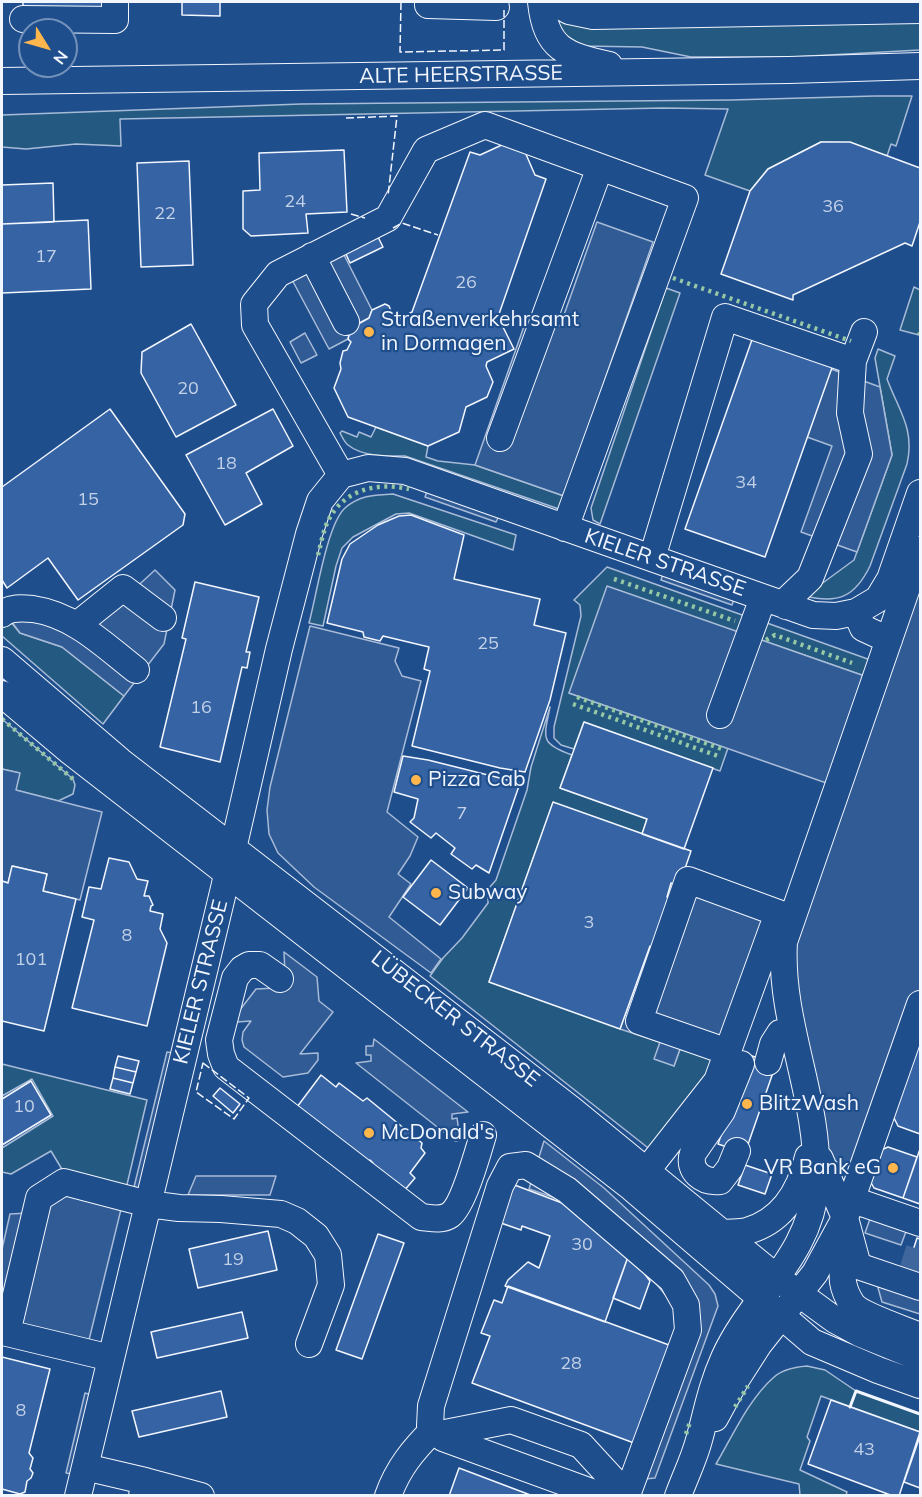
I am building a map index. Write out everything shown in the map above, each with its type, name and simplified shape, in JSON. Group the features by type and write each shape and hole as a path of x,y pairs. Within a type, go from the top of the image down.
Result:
{"street":[{"path":"78,20 115,20 115,2"},
{"path":"428,2 428,5 496,7"},
{"path":"541,2 546,29 552,40 564,51 587,60 638,72"},
{"path":"554,2 568,11 593,16 921,10"},
{"name":"ALTE HEERSTRASSE","path":"2,81 921,66"},
{"path":"341,475 255,325 254,304 278,274 388,218 426,150 485,125 685,198 565,528"},
{"path":"500,438 600,167"},
{"path":"312,256 346,322"},
{"path":"652,558 725,317 853,361"},
{"path":"720,715 774,602 789,598 810,578 859,454 850,413 853,361 864,332"},
{"name":"KIELER STRASSE","path":"78,1496 309,534 320,501 341,475 368,468 405,471 774,602 813,615 836,616 856,612 878,599 890,579 921,493"},
{"path":"737,1150 730,1168 720,1180 712,1182 704,1179 692,1167 693,1153 727,1101 921,550"},
{"path":"78,624 123,588 163,618"},
{"path":"2,614 21,608 51,612 78,624 136,670"},
{"path":"856,612 863,628 889,640"},
{"name":"LÜBECKER STRASSE","path":"2,660 120,761 571,1109 760,1299 812,1342 878,1370 921,1385"},
{"name":"LÜBECKER STRASSE","path":"2,694 71,752 542,1120 723,1233 776,1277 835,1320 861,1334 921,1358"},
{"path":"639,1179 717,1082 728,1052 778,913 688,880 639,1021 728,1052"},
{"path":"678,1496 699,1441 709,1398 724,1358 735,1336 799,1244 809,1219 815,1187 816,1142 793,1034 783,965 784,942"},
{"path":"280,979 260,965 249,965 242,969 235,978 219,1040 220,1053 226,1066 284,1111 422,1217 439,1219 451,1214 462,1197 483,1135"},
{"path":"699,1441 759,1344 815,1273 846,1215 921,1004"},
{"path":"768,1062 780,1033 793,1034"},
{"path":"816,1142 846,1215 858,1266 913,1281"},
{"path":"723,1233 747,1231 768,1222 781,1213 794,1194 816,1142"},
{"path":"602,1496 443,1438 430,1426 431,1406 500,1185 510,1167 525,1165 567,1190 672,1280 686,1305 688,1330 627,1495"},
{"path":"111,1358 7,1333 39,1198 64,1182 147,1204 281,1214 297,1221 316,1236 328,1255 331,1285 309,1344"},
{"path":"846,1215 921,1223"},
{"path":"846,1215 842,1270 843,1285 852,1305 885,1323 921,1336"},
{"path":"388,1496 395,1477 409,1455 437,1432 511,1420 580,1444 627,1495"},
{"path":"85,1467 144,1488 201,1496"},
{"path":"622,1496 627,1495"}],"shaded area":[{"path":"554,15 920,19 920,50 792,57 691,57 642,47 583,46 562,33"},
{"path":"912,96 896,146 891,144 887,156 850,143 821,142 768,169 750,191 705,175 728,109 663,108 120,119 121,146 76,144 26,149 2,147 2,115 301,104 731,100"},
{"path":"597,222 653,242 564,496 475,465 528,315 560,326"},
{"path":"341,249 372,310 369,318 351,327 348,339 329,349 290,276"},
{"path":"914,287 920,290 919,335 900,330"},
{"path":"666,288 680,293 600,524 593,520 591,508"},
{"path":"305,333 317,355 301,363 290,342"},
{"path":"878,349 895,356 887,379 905,420 909,440 907,464 870,566 858,585 844,596 836,598 805,596 854,560 892,455 875,358"},
{"path":"831,369 880,387 892,455 857,552 801,532 832,446 807,437"},
{"path":"376,427 428,446 426,457 438,461 475,465 564,496 559,509 405,456 361,452 347,444 340,433 342,431 357,437 359,432 371,437"},
{"path":"427,491 499,516 496,522 425,497"},
{"path":"393,494 516,535 513,550 409,513 396,514 353,537 342,548 323,626 309,623 323,562 339,517 345,508 356,500 374,495"},
{"path":"920,555 920,1024 867,1173 819,1155 782,928 732,1066 680,1049 674,1066 654,1059 660,1042 620,1029 650,946 657,949 675,900 667,897 671,883 679,886 686,868 790,904 832,785 569,693 607,586 876,680"},
{"path":"607,567 745,616 739,632 569,693 728,748 720,771 584,722 574,749 561,745 554,738 554,727 581,616 580,605 574,600"},
{"path":"155,570 175,590 164,644 124,696 62,647 20,633 11,621 16,618 46,622 80,639"},
{"path":"663,574 734,599 732,605 661,580"},
{"path":"10,621 20,633 62,647 124,696 103,724 2,636 2,628"},
{"path":"767,623 876,662 870,678 761,640"},
{"path":"310,626 399,648 395,661 402,676 421,681 387,812 418,837 410,856 398,874 411,884 389,917 441,959 431,973 314,887 278,853 269,834 267,810 270,787"},
{"path":"550,707 546,738 554,747 572,755 560,788 647,819 642,834 553,803 489,982 660,1042 674,1066 680,1049 714,1060 707,1079 652,1151 430,976 488,903 488,889 496,880 527,790 531,767"},
{"path":"2,719 73,779 75,785 73,794 58,801 15,790 19,773 2,769"},
{"path":"2,769 20,773 16,790 102,812 80,900 43,891 47,874 13,866 8,883 2,881"},
{"path":"284,952 317,977 319,1001 333,1012 300,1054 318,1053 318,1060 308,1073 283,1077 244,1047 243,1032 251,1021 236,1022 236,1015 256,989 276,988 285,973"},
{"path":"374,1039 468,1112 452,1114 452,1119 457,1118 459,1132 472,1130 472,1138 455,1141 356,1063 371,1061 371,1055 366,1055 366,1046 373,1046"},
{"path":"167,1052 173,1053 141,1189 134,1187"},
{"path":"2,1064 147,1100 125,1193 66,1176 51,1151 11,1174 2,1172 2,1148 53,1116 32,1079 2,1096"},
{"path":"544,1141 604,1188 709,1285 715,1294 718,1306 655,1478 625,1481 677,1340 677,1317 672,1303 632,1254 564,1201 529,1189"},
{"path":"196,1176 276,1176 270,1195 188,1195"},
{"path":"125,1193 88,1344 2,1324 2,1249 10,1214 28,1213 33,1196"},
{"path":"871,1216 907,1229 901,1245 865,1233"},
{"path":"875,1277 920,1293 920,1314 882,1302"},
{"path":"807,1366 825,1370 856,1391 920,1414 920,1432 821,1396 807,1437 810,1441 800,1470 847,1492 846,1495 800,1495 799,1484 716,1464 756,1396 764,1387 780,1372"},
{"path":"85,1393 92,1395 72,1474 66,1473"}],"building":[{"path":"23,2 107,2 107,12 23,11"},
{"path":"182,2 220,2 220,16 182,15"},
{"path":"821,142 850,142 920,168 920,222 912,246 905,243 793,295 793,300 721,274 750,191 768,169"},
{"path":"504,144 525,152 535,175 546,179 498,317 514,349 487,362 486,366 493,382 487,397 466,407 459,432 428,446 348,417 334,388 341,369 343,351 347,350 351,342 348,339 351,328 369,318 372,310 385,304 389,306 395,321 412,312 470,152 480,155"},
{"path":"344,150 347,212 306,214 308,233 251,236 243,229 243,191 260,190 259,153"},
{"path":"189,161 193,265 141,267 137,163"},
{"path":"53,183 54,222 2,224 2,185"},
{"path":"88,220 91,289 2,293 2,224"},
{"path":"378,237 383,247 350,263 345,252"},
{"path":"191,324 236,405 176,437 141,373 142,352"},
{"path":"754,334 834,362 765,557 685,529"},
{"path":"110,409 185,514 183,525 78,600 48,558 7,588 2,580 2,487"},
{"path":"273,409 293,446 246,473 262,504 225,525 186,455"},
{"path":"411,515 464,535 454,579 540,599 534,625 566,633 550,700 525,772 412,746 430,671 424,669 429,647 383,636 380,641 364,637 363,632 327,623 342,559 350,544 378,525 399,516"},
{"path":"195,582 259,597 246,652 250,652 247,668 242,667 220,762 160,747 186,639 182,638"},
{"path":"584,722 713,768 684,849 642,834 647,819 560,788"},
{"path":"403,756 520,783 489,873 476,865 472,869 451,854 455,848 436,833 431,838 410,822 414,818 418,799 394,792"},
{"path":"553,802 691,851 679,886 671,883 667,897 675,900 658,949 650,946 620,1029 489,982"},
{"path":"109,858 129,862 137,879 148,881 144,896 149,896 153,905 150,911 163,914 160,929 167,943 147,1026 72,1008 94,920 82,917 89,887 101,889"},
{"name":"Subway","path":"431,860 468,888 440,925 403,897"},
{"path":"12,866 47,874 43,891 76,899 44,1031 2,1021 2,881 8,883"},
{"path":"920,1034 920,1134 898,1126 892,1114"},
{"name":"BlitzWash","path":"749,1055 776,1064 745,1153 718,1144"},
{"path":"118,1056 139,1061 136,1072 115,1067"},
{"path":"115,1067 136,1072 133,1083 113,1078"},
{"name":"McDonald's","path":"321,1075 336,1087 339,1083 363,1101 367,1098 422,1143 421,1148 425,1153 410,1173 415,1178 403,1192 372,1165 370,1160 367,1163 297,1107"},
{"path":"113,1078 133,1083 130,1094 110,1089"},
{"path":"31,1081 51,1115 2,1145 2,1099"},
{"path":"220,1088 240,1104 233,1113 213,1096"},
{"name":"VR Bank eG","path":"888,1147 917,1157 903,1198 874,1188 869,1179 879,1151"},
{"path":"920,1149 920,1204 903,1198"},
{"path":"745,1165 772,1174 765,1194 738,1185"},
{"path":"512,1184 562,1203 629,1254 605,1322 505,1286 508,1280 528,1262 539,1268 550,1236 522,1226 521,1230 498,1222"},
{"path":"268,1231 277,1270 198,1288 189,1249"},
{"path":"378,1234 404,1243 362,1359 336,1350"},
{"path":"917,1238 920,1239 920,1277 906,1272"},
{"path":"629,1254 650,1281 640,1309 613,1298"},
{"path":"508,1286 669,1345 634,1443 472,1383 490,1336 481,1333 494,1300 502,1303"},
{"path":"242,1312 248,1338 157,1358 151,1332"},
{"path":"2,1357 50,1369 29,1453 33,1458 30,1469 33,1473 27,1481 25,1492 20,1494 2,1489"},
{"path":"221,1391 227,1417 139,1437 132,1411"},
{"path":"831,1400 920,1432 899,1496 893,1496 808,1464"},
{"path":"920,1436 920,1488 904,1482"},
{"path":"459,1468 533,1496 449,1496"}],"tunnel":[{"path":"911,1274 920,1246"}],"hedge":[{"path":"673,278 851,341"},
{"path":"318,555 329,519 336,509 353,494 374,488 409,489"},
{"path":"614,579 735,621"},
{"path":"766,640 775,635 852,663"},
{"path":"577,697 722,749"},
{"path":"573,704 718,756"},
{"path":"2,719 73,779"},
{"path":"735,1407 748,1386"},
{"path":"686,1434 690,1422"}],"fence":[{"path":"401,2 400,52 504,50 504,10"},
{"path":"346,118 397,116 388,196"},
{"path":"351,214 365,218"},
{"path":"393,228 402,223 438,235"},
{"path":"203,1063 249,1098 234,1119 196,1092 203,1063"}],"wall":[{"path":"850,1407 856,1391 920,1414"}],"place":[{"name":"Straßenverkehrsamt in Dormagen","path":"369,332"},
{"name":"Pizza Cab","path":"416,780"},
{"name":"Subway","path":"436,893"},
{"name":"BlitzWash","path":"747,1104"},
{"name":"McDonald's","path":"369,1133"},
{"name":"VR Bank eG","path":"893,1168"}]}
